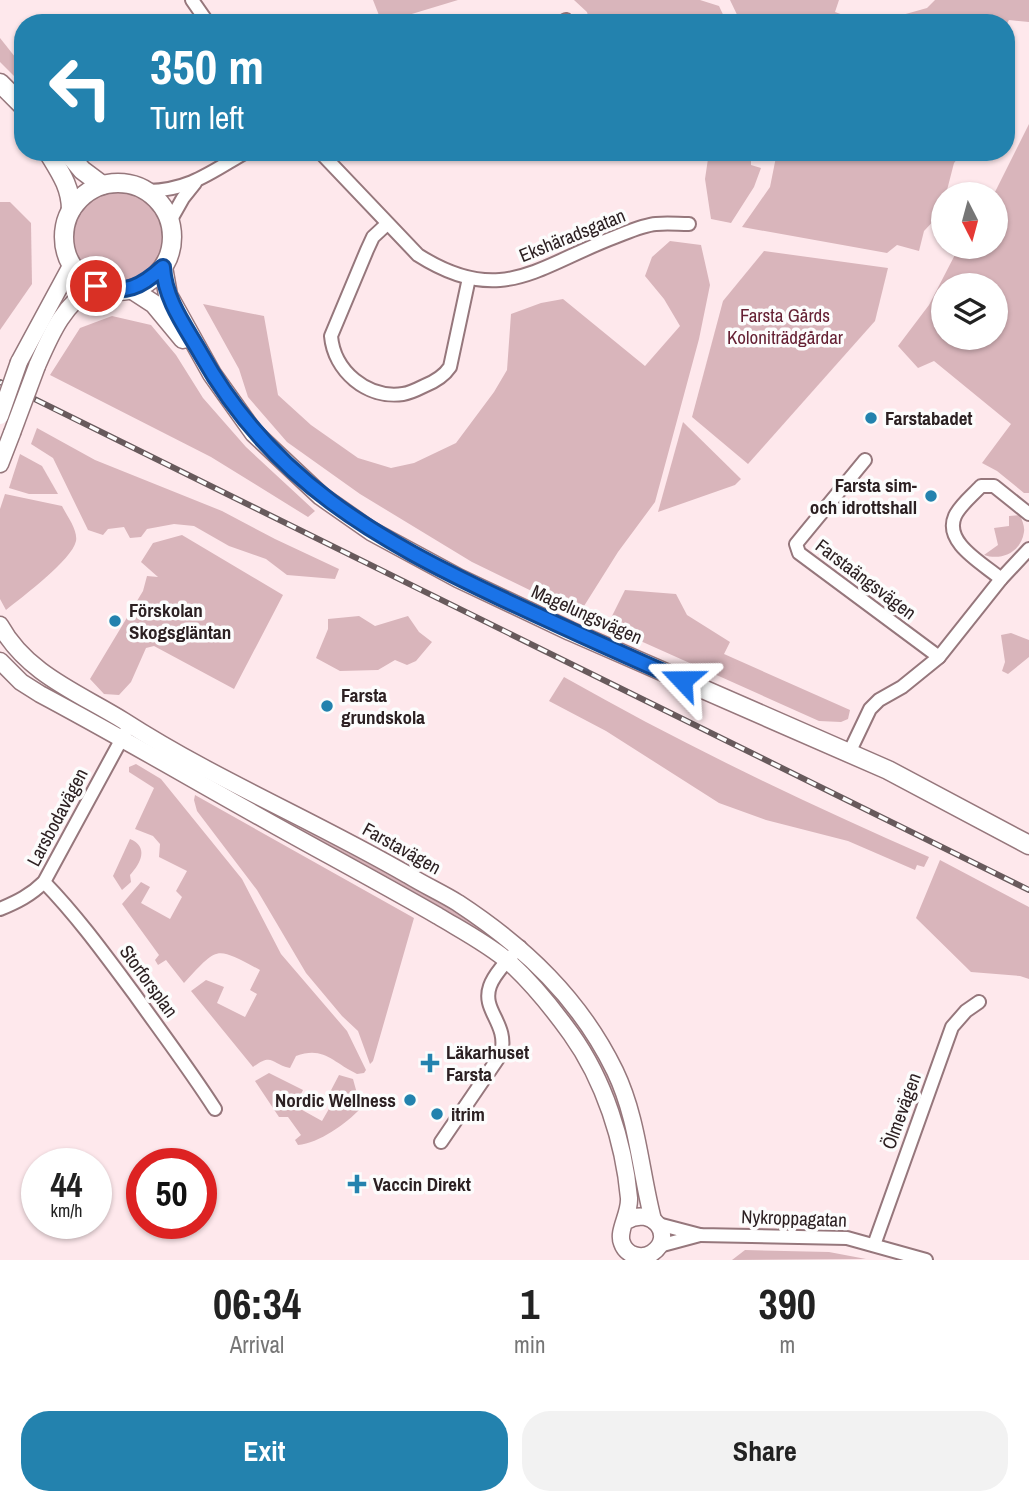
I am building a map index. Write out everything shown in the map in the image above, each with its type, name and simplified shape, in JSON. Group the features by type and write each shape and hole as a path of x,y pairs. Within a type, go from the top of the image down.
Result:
{"main road":[{"path":"0,83 14,98"},
{"path":"54,161 66,181 71,196 71,210 64,231 66,251 78,273 96,286 110,290 131,289 146,282 163,267 170,245 170,221 162,204 148,191 127,184 102,185 82,196 71,210"},
{"path":"74,161 102,185"},
{"name":"Magelungsvägen","path":"163,267 167,295 212,374"},
{"name":"Magelungsvägen","path":"131,289 154,304 212,374 254,433 276,455 321,496 398,547 570,631 918,785 1029,845"}],"street":[{"path":"148,191 195,183 231,161"},
{"name":"Ekshäradsgatan","path":"328,161 418,255 435,266 469,278 508,280 627,232 656,224 689,224"},
{"path":"170,221 195,183"},
{"path":"387,224 373,237 331,336 332,351 341,367 362,385 383,394 405,394 445,374 450,367 469,278"},
{"path":"0,416 19,362 72,264"},
{"path":"0,464 51,333 76,298 96,286"},
{"name":"Farstaängsvägen","path":"865,460 796,544 799,553 939,657"},
{"path":"1002,579 959,544 952,531 955,516 981,486 994,486 1029,514"},
{"path":"849,753 870,709 879,700 919,675 939,657 1029,549"},
{"name":"Farstavägen","path":"0,625 11,643 42,673 152,740 366,850 457,902 520,947 568,995 596,1034 616,1073 634,1124 656,1222 662,1236 654,1253"},
{"path":"0,661 21,682 396,892 507,961 562,1021 599,1083 616,1131 629,1196 626,1221 620,1236 622,1246 628,1256 644,1257 654,1253"},
{"name":"Larsbodavägen","path":"0,909 28,896 44,882 130,725"},
{"name":"Storforsplan","path":"44,882 108,958 215,1109"},
{"path":"442,1142 502,1054 502,1028 488,999 490,986 520,947"},
{"name":"Ölmevägen","path":"874,1245 951,1027 979,1002"},
{"path":"626,1221 634,1216 645,1216 656,1222"},
{"name":"Nykroppagatan","path":"656,1222 700,1235 847,1238 926,1260"},
{"name":"Nykroppagatan","path":"654,1253 700,1235"}],"green space":[{"path":"373,0 458,0 412,14 378,14"},
{"path":"574,0 700,0 719,6 723,14 588,14"},
{"path":"730,0 839,0 835,12 841,14 737,14"},
{"path":"935,0 1029,0 1029,22 1015,21 1015,14 906,14 927,8"},
{"path":"0,38 14,56 14,76 0,62"},
{"path":"1029,124 1029,493 1024,493 997,471 982,463 1011,424 934,361 918,368 898,346 931,301 931,350 1008,350 1008,273 946,273 953,259 1008,259 1008,182 1000,182 1010,161 1015,161 1015,152"},
{"path":"708,161 751,161 751,165 761,168 754,187 731,223 711,219 705,179"},
{"path":"775,161 956,161 949,182 931,182 931,224 924,231 919,251 897,245 887,253 742,227 770,187"},
{"path":"108,190 126,190 143,197 156,210 163,227 163,245 156,262 143,275 126,282 108,282 91,275 78,262 71,245 71,227 78,210 91,197"},
{"path":"0,202 10,202 31,223 32,284 0,330"},
{"path":"670,241 701,245 710,285 699,339 655,502 618,552 579,614 472,562 360,494 287,442 248,397 239,369 203,304 264,316 278,395 311,425 358,458 391,468 414,463 456,443 507,370 511,314 541,303 563,299 645,366 680,326 664,299 645,276 652,257"},
{"name":"Farsta Gårds Koloniträdgårdar","path":"764,251 888,268 875,321 748,464 692,417 723,301"},
{"path":"112,316 151,325 176,355 203,398 246,447 315,511 308,517 211,457 50,375 80,328"},
{"path":"683,422 741,479 735,485 658,512"},
{"path":"37,428 95,460 222,511 339,569 335,579 287,575 266,559 229,546 194,526 174,524 147,529 141,537 130,538 124,527 108,529 103,535 88,530 53,458 31,444"},
{"path":"20,454 42,466 58,494 29,494 9,488"},
{"path":"5,494 62,506 76,537 66,558 6,610 0,599 0,509"},
{"path":"1020,515 1024,532 1015,550 1004,556 984,555 998,545 994,528 1009,526 1009,516"},
{"path":"182,535 283,595 234,689 154,646 146,648 131,682 119,695 104,694 90,679 143,591 147,576 158,577 141,562 153,543"},
{"path":"625,590 676,594 687,615 730,642 724,654 850,710 848,719 841,722 819,721 607,626"},
{"path":"359,616 375,626 408,616 419,632 432,642 416,661 407,665 395,660 378,670 340,671 316,658 328,629 328,619"},
{"path":"1011,633 1029,640 1029,657 1008,674 1002,671 1005,662 1001,635"},
{"path":"564,677 744,772 929,857 924,867 917,865 915,870 848,841 766,820 719,803 606,731 549,701"},
{"path":"136,764 161,779 242,879 281,954 347,1031 366,1070 364,1073 357,1074 328,1057 314,1053 296,1056 290,1068 272,1060 265,1060 253,1067 191,991 206,980 224,987 217,1003 245,1017 257,994 250,990 260,970 234,957 218,954 211,956 184,983 166,960 158,965 155,960 159,955 122,904 141,882 150,887 141,903 170,919 182,897 176,891 187,871 159,857 160,844 153,836 135,829 154,788 129,772 129,767"},
{"path":"239,794 451,906 497,935 497,941 490,943 456,917 262,811"},
{"path":"195,795 414,918 370,1064 358,1031 306,973 257,890 197,811"},
{"path":"130,839 140,846 141,856 130,875 131,882 122,890 113,876"},
{"path":"940,860 1029,907 1029,979 971,972 916,918"},
{"path":"529,965 561,1002 600,1059 628,1126 641,1195 634,1197 620,1124 523,967"},
{"path":"269,1073 303,1090 295,1106 322,1121 334,1100 328,1096 339,1075 353,1079 361,1108 332,1132 315,1141 298,1145 295,1140 301,1135 288,1117 279,1117 255,1081"},
{"path":"745,1250 829,1252 866,1259 732,1260"}],"railway":[{"path":"0,382 1029,890"}],"place":[{"name":"Farstabadet","path":"871,418"},
{"name":"Farsta sim- och idrottshall","path":"931,496"},
{"name":"Förskolan Skogsgläntan","path":"115,621"},
{"name":"Farsta grundskola","path":"327,706"},
{"name":"Läkarhuset Farsta","path":"430,1063"},
{"name":"Nordic Wellness","path":"410,1100"},
{"name":"itrim","path":"437,1114"},
{"name":"Vaccin Direkt","path":"357,1184"}],"route":[{"path":"96,286 110,290 131,289 146,282 163,267 167,295 232,404 254,433 321,496 384,539 458,578 682,680"}]}
